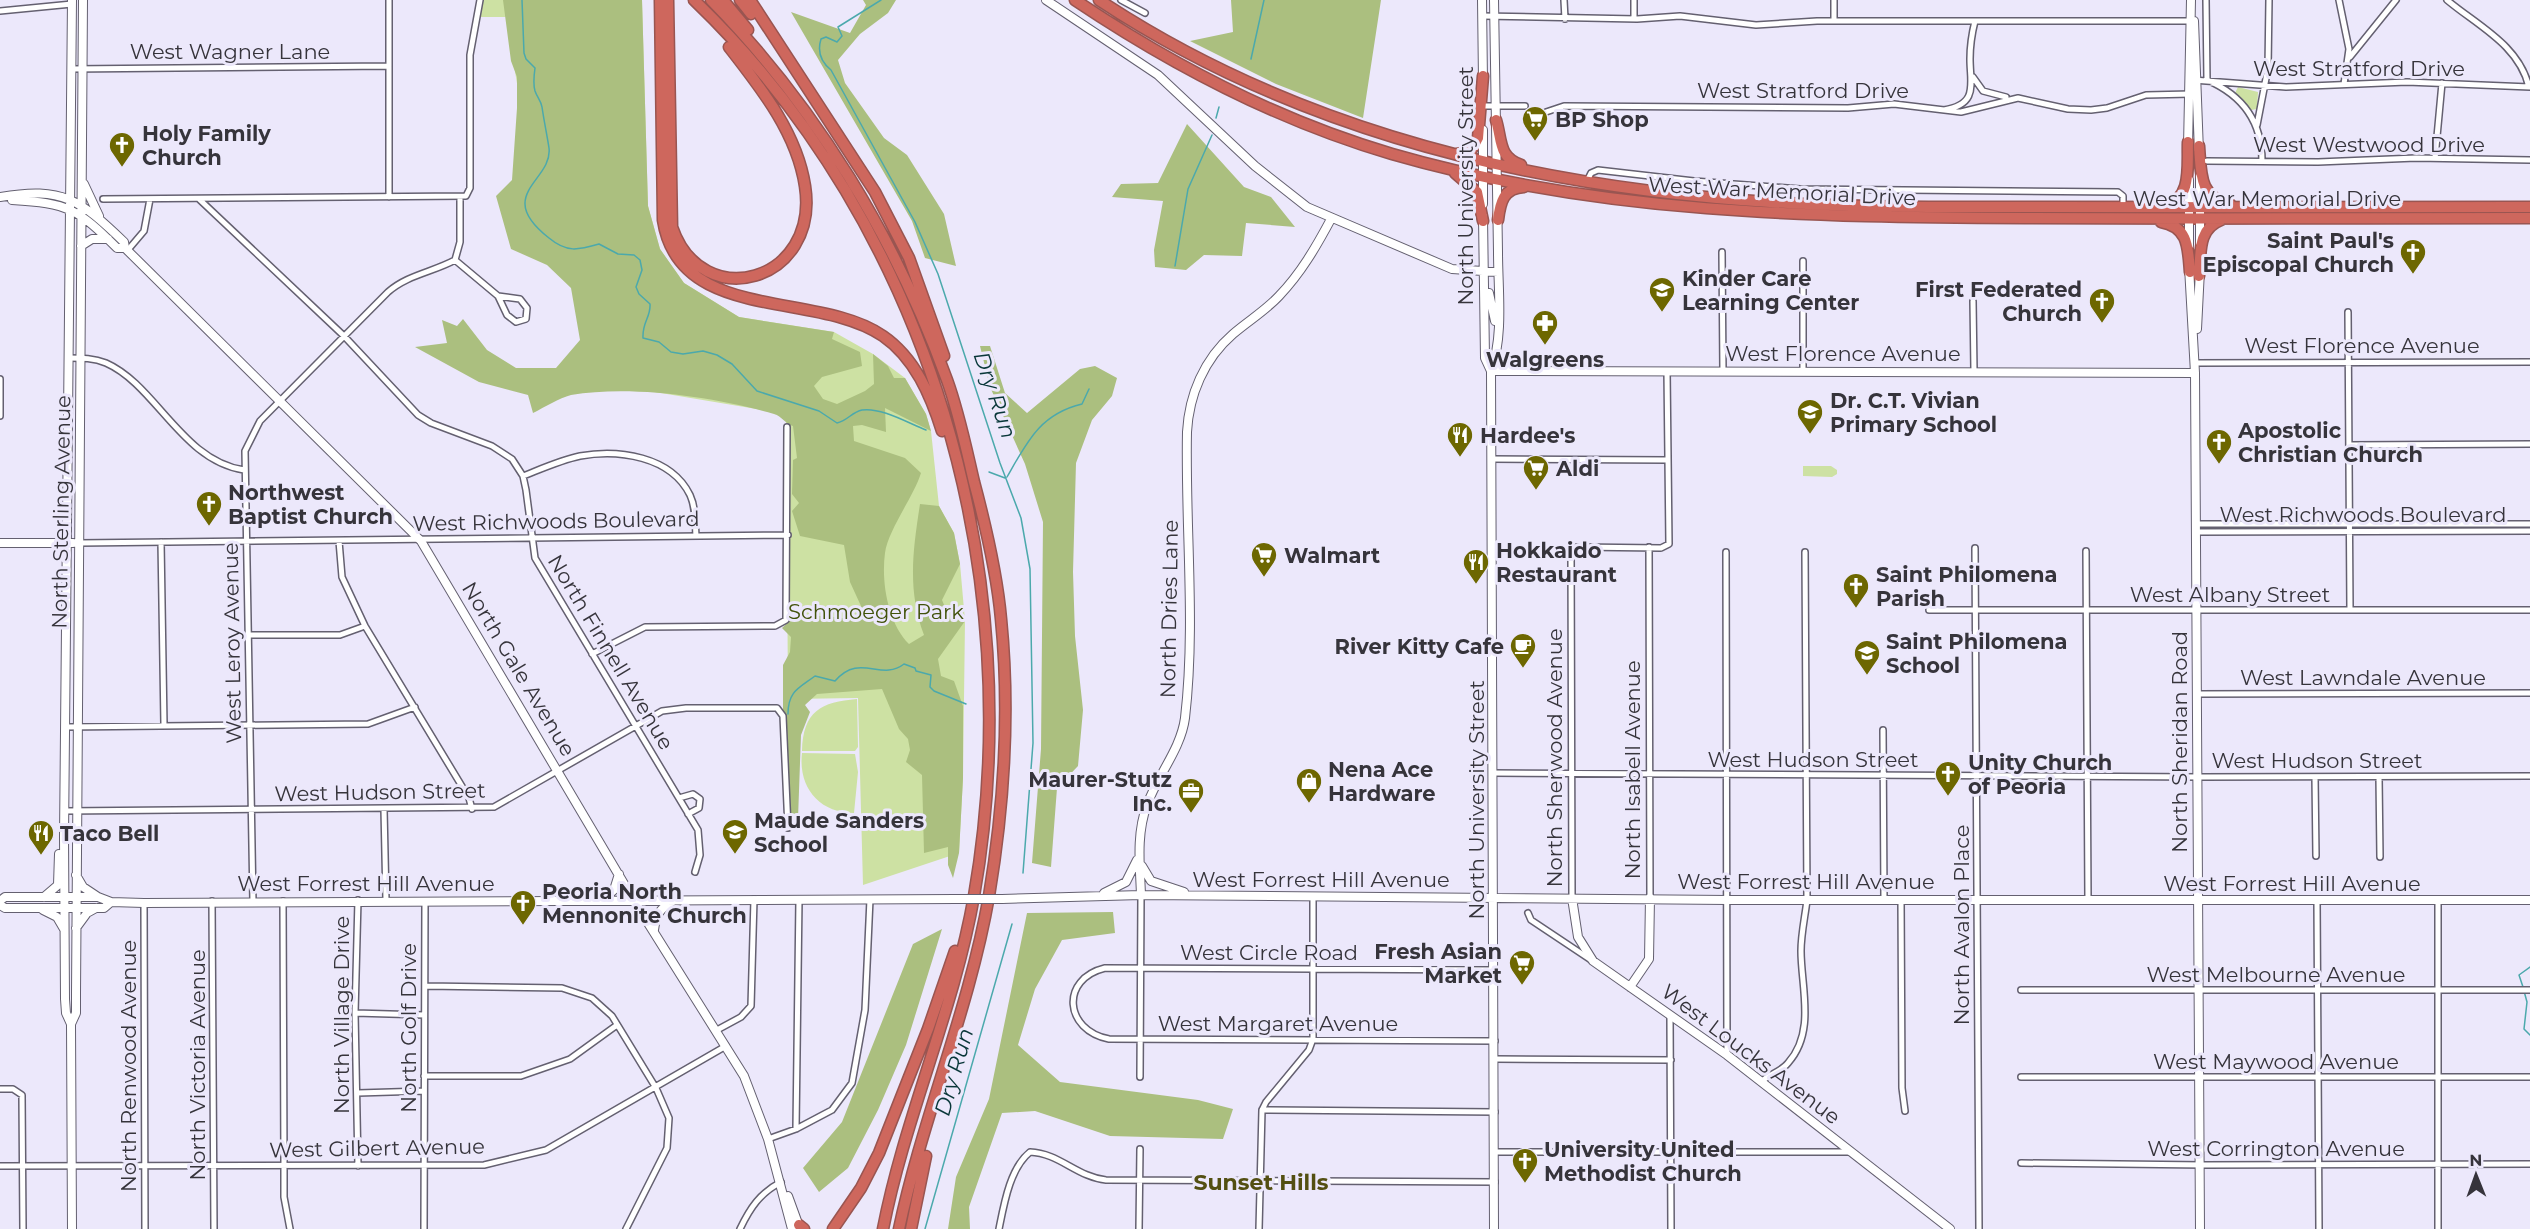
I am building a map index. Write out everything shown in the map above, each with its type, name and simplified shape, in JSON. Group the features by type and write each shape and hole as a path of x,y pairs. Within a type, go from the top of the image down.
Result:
{"highway":[{"path":"660,0 663,215 672,250 691,273 707,284 732,293 861,324 886,338 909,360 935,409 952,465 986,622"},
{"path":"668,0 672,227 683,250 704,269 727,277 753,277 779,264 796,245 806,217 805,186 798,158 782,123 712,27 707,5"},
{"path":"694,0 707,5 770,66"},
{"path":"723,0 761,47 770,66 843,168 879,226 905,279 948,381"},
{"path":"740,0 856,161"},
{"path":"750,0 856,161 909,258 945,358 948,381 986,529 1002,630 1004,719 1001,796 990,888 967,1006 916,1197 911,1229"},
{"name":"West War Memorial Drive","path":"1075,0 1159,53 1212,82 1304,122 1395,155 1536,188 1669,206 2104,218 2275,207 2530,207"},
{"name":"West War Memorial Drive","path":"1099,0 1188,54 1264,92 1356,127 1483,162 1630,188 1846,211 2123,207 2253,218 2530,218"},
{"path":"707,5 817,147 860,217 904,305 933,381 956,456 976,543 986,622 989,741 984,815 976,879 950,996 908,1130 883,1229"},
{"path":"1448,154 1464,154 1475,147 1479,138 1483,76"},
{"path":"1496,120 1501,149 1510,160 1538,170 1587,181"},
{"path":"2194,144 2203,185 2212,197 2230,204 2275,207"},
{"path":"2123,207 2171,204 2182,196 2194,144"},
{"path":"1395,155 1455,173 1465,179 1478,194 1483,221"},
{"path":"1498,220 1501,203 1509,191 1518,187 1536,188"},
{"path":"2104,218 2157,221 2176,227 2187,241 2194,274"},
{"path":"2194,274 2202,238 2207,228 2223,220 2253,218"},
{"path":"833,1229 861,1188 885,1140 928,1029 976,879"},
{"path":"899,1229 980,943"}],"main road":[{"name":"North Sterling Avenue","path":"71,1024 76,1013 83,0"},
{"path":"1046,0 1158,75 1274,182 1302,204 1331,219 1452,269 1498,272"},
{"name":"North University Street","path":"1482,0 1483,76"},
{"name":"North University Street","path":"1494,0 1498,220 1497,327 1495,359 1491,371 1492,773 1495,898 1494,1229"},
{"name":"North Sheridan Road","path":"2192,0 2188,94 2194,144"},
{"name":"North Sterling Avenue","path":"72,2 64,837 66,1013 71,1024 72,1229"},
{"name":"North Sheridan Road","path":"2192,21 2202,80 2198,94 2194,144 2200,1229"},
{"name":"North University Street","path":"1482,106 1485,358 1491,371"},
{"path":"48,194 61,190 70,176"},
{"path":"81,179 100,219"},
{"name":"North Gale Avenue","path":"0,198 48,194 81,204 100,219 124,242 126,250 421,541 560,772 633,899 744,1076 799,1228"},
{"name":"North Gale Avenue","path":"0,198 52,203 70,209 81,215 117,248 126,250"},
{"name":"North Dries Lane","path":"1141,895 1139,852 1146,807 1164,766 1178,744 1184,721 1190,663 1187,432 1192,399 1201,376 1215,353 1231,336 1263,312 1291,282 1312,254 1331,219"},
{"path":"81,246 92,238 108,239"},
{"path":"1484,272 1489,282 1490,306 1497,327"},
{"name":"West Florence Avenue","path":"1491,371 1974,371 2194,366"},
{"name":"West Richwoods Boulevard","path":"0,543 79,543"},
{"path":"44,897 58,885 59,851 64,837"},
{"path":"1139,852 1146,876 1151,881 1172,889 1205,896"},
{"path":"1082,897 1123,886 1133,872 1139,852"},
{"path":"76,873 83,887 99,897"},
{"path":"602,900 614,890 619,874"},
{"name":"West Forrest Hill Avenue","path":"111,902 104,908 5,908 0,903 5,897 99,897 111,902 144,903 358,900 1002,899 1141,895 1728,900 2530,900"},
{"name":"North Sherwood Avenue","path":"1572,898 1578,937 1593,961"},
{"name":"North Isabell Avenue","path":"1630,987 1649,959 1650,898"},
{"path":"654,931 656,917 661,908 675,899"},
{"path":"40,908 57,917 64,930"},
{"path":"76,928 87,913 96,908"},
{"name":"West Loucks Avenue","path":"1593,961 1762,1081 1950,1229"}],"street":[{"path":"389,0 389,197"},
{"path":"103,199 467,195 470,188 470,55 480,0"},
{"path":"1121,0 1146,14"},
{"path":"1564,0 1564,18"},
{"path":"1634,0 1634,19"},
{"path":"1834,0 1834,21"},
{"path":"2206,0 2202,80 2235,96 2257,125"},
{"path":"2262,161 2257,125 2265,87 2270,37 2269,0"},
{"path":"2339,0 2349,43 2344,84"},
{"path":"2348,61 2396,0"},
{"path":"2447,0 2508,48 2524,68 2530,87"},
{"path":"0,11 72,2"},
{"path":"1482,16 1634,19 1680,16 1756,25 1834,21 2192,21"},
{"path":"1931,110 1948,109 1962,103 1972,89 1970,47 1975,21"},
{"name":"West Wagner Lane","path":"71,69 389,66"},
{"path":"1972,73 1978,87 1990,94 2021,98"},
{"name":"West Stratford Drive","path":"2188,80 2265,87 2442,83 2530,87"},
{"path":"2435,158 2442,83"},
{"name":"West Stratford Drive","path":"1546,112 1564,106 1848,108 1890,103 1960,112 2002,100 2021,98 2068,109 2091,110 2107,108 2146,95 2198,94"},
{"path":"1482,106 1526,106"},
{"name":"West Westwood Drive","path":"2207,161 2435,158 2530,160"},
{"path":"1587,181 1591,172 1598,170 1747,186 1846,190 2116,192 2122,195 2123,207"},
{"path":"1846,190 1846,211"},
{"path":"460,196 460,242 455,260 498,296 510,319 516,322 526,319 527,308 520,299 498,296"},
{"path":"126,250 144,231 150,199"},
{"path":"199,199 344,336 418,415 431,423 499,449 512,459 523,476 580,456 621,456 657,462 682,482 690,495 694,509 696,536"},
{"path":"1722,252 1724,372"},
{"name":"West Leroy Avenue","path":"253,902 244,470 248,440 260,421 399,282 434,272 455,260"},
{"path":"1803,261 1803,372"},
{"path":"1973,301 1974,371"},
{"path":"2348,312 2350,610"},
{"path":"69,358 98,360 118,369 194,445 213,458 244,470"},
{"name":"West Florence Avenue","path":"2194,366 2530,363"},
{"path":"1649,548 1666,546 1670,540 1667,371"},
{"path":"0,379 0,416"},
{"path":"592,654 638,628 775,626 786,620 787,427"},
{"path":"2349,445 2530,444"},
{"path":"1492,459 1668,460"},
{"name":"North Finnell Avenue","path":"523,476 535,558 688,814 700,839 699,859 695,872"},
{"name":"West Richwoods Boulevard","path":"2196,528 2530,524"},
{"name":"West Richwoods Boulevard","path":"2196,528 2350,532 2530,531"},
{"name":"West Richwoods Boulevard","path":"79,543 788,536"},
{"path":"161,542 164,725"},
{"path":"339,542 342,577 365,626 416,707 469,798 472,809"},
{"name":"North Sherwood Avenue","path":"1572,898 1572,550 1577,547 1649,548"},
{"name":"North Isabell Avenue","path":"1649,548 1650,898"},
{"name":"North Avalon Place","path":"1975,548 1979,1229"},
{"path":"2086,551 2088,900"},
{"path":"1726,552 1727,1055"},
{"path":"1762,1081 1789,1063 1801,1036 1805,1000 1801,943 1807,900 1805,552"},
{"name":"West Albany Street","path":"1929,610 2530,610"},
{"path":"248,635 340,635 365,626"},
{"name":"West Lawndale Avenue","path":"2197,694 2530,693"},
{"path":"66,727 368,724 416,707"},
{"name":"West Hudson Street","path":"65,812 494,807 560,772 662,711 777,708 783,716 788,828"},
{"path":"1883,730 1884,900"},
{"name":"West Hudson Street","path":"1492,773 2198,777 2530,776"},
{"path":"2315,777 2316,856"},
{"path":"2379,777 2380,857"},
{"path":"679,798 693,794 700,799 699,808 688,814"},
{"path":"384,809 386,900"},
{"name":"North Dries Lane","path":"1140,1077 1141,895"},
{"path":"1258,1229 1262,1110 1309,1050 1313,1039 1313,896"},
{"path":"796,1129 799,898"},
{"path":"768,1139 796,1129 832,1110 852,1083 865,1010 870,898"},
{"path":"717,1030 741,1017 750,1006 754,899"},
{"name":"North Village Drive","path":"358,900 355,1013 358,1166"},
{"name":"North Golf Drive","path":"424,1229 425,900"},
{"path":"1901,900 1902,1088 1905,1111"},
{"path":"2438,900 2438,1229"},
{"path":"283,901 284,1166 290,1229"},
{"path":"2317,901 2319,1229"},
{"name":"North Victoria Avenue","path":"212,902 214,1229"},
{"name":"North Renwood Avenue","path":"144,903 145,1229"},
{"name":"West Loucks Avenue","path":"1528,913 1532,920 1593,961"},
{"name":"West Circle Road","path":"1074,1012 1076,990 1083,978 1093,971 1105,968 1494,970"},
{"path":"426,986 572,990 603,1006 656,1088 669,1118 667,1148 626,1229"},
{"name":"West Melbourne Avenue","path":"2021,990 2529,990"},
{"name":"West Margaret Avenue","path":"1074,1012 1083,1028 1093,1036 1109,1039 1495,1041"},
{"path":"355,1013 424,1015"},
{"path":"1670,1016 1671,1229"},
{"path":"424,1076 521,1076 570,1059 617,1025"},
{"name":"West Gilbert Avenue","path":"0,1166 484,1165 546,1150 726,1046"},
{"path":"1495,1059 1671,1060"},
{"name":"West Maywood Avenue","path":"2021,1077 2530,1077"},
{"path":"0,1089 13,1089 22,1095 23,1229"},
{"path":"358,1093 424,1092"},
{"path":"1262,1110 1495,1112"},
{"path":"1139,1229 1140,1149"},
{"path":"999,1229 1006,1198 1021,1159 1030,1152 1055,1157 1091,1179 1495,1182"},
{"path":"1495,1152 1851,1152"},
{"name":"West Corrington Avenue","path":"2021,1163 2200,1166 2530,1164"},
{"path":"740,1229 751,1207 766,1191 781,1182"}],"green space":[{"name":"Schmoeger Park","path":"479,0 642,0 648,206 660,249 684,283 739,317 834,332 873,354 905,378 926,414 931,431 939,506 954,533 960,564 965,621 963,778 959,853 863,885 858,698 788,699 786,414 583,380 581,285 533,180 506,17 477,17"},
{"name":"Schmoeger Park","path":"503,0 642,0 648,206 660,249 684,283 739,317 834,332 832,339 860,352 862,366 822,377 814,386 823,399 837,404 865,391 874,384 873,354 888,366 894,378 905,378 926,414 931,431 885,408 886,432 862,425 853,426 854,441 905,458 921,473 891,534 884,564 885,589 891,614 909,644 924,635 913,586 915,538 920,504 939,506 954,533 960,564 942,600 950,619 965,621 938,659 941,676 954,681 963,706 963,778 959,853 953,878 948,865 948,847 924,853 922,775 906,762 910,750 908,739 899,729 882,689 817,694 805,705 810,712 801,735 798,819 795,819 795,829 791,829 783,712 783,665 790,652 791,637 782,628 796,615 858,619 861,606 850,582 844,545 800,536 792,511 799,503 792,494 793,460 797,458 793,426 777,415 726,402 646,392 595,392 571,395 533,413 528,395 479,382 415,347 447,343 442,320 457,326 463,319 487,350 516,368 556,368 580,340 571,288 547,265 511,249 496,196 512,180 517,108 517,77 511,61"},
{"path":"863,0 896,0 888,13 860,34 838,60 845,83 884,138 907,155 944,214 956,266 925,258 912,221 791,12 850,33 866,5"},
{"path":"1231,0 1381,0 1363,118 1276,84 1190,41 1233,32"},
{"path":"2238,87 2258,92 2257,109 2251,110 2235,93"},
{"path":"1187,124 1244,187 1271,197 1295,227 1246,223 1242,256 1204,255 1186,270 1155,267 1154,250 1163,201 1112,197 1121,184 1158,183"},
{"path":"980,346 990,346 1005,393 1027,413 1080,369 1095,366 1117,378 1112,396 1092,420 1076,463 1073,572 1075,636 1083,710 1078,766 1057,788 1051,867 1032,863 1041,749 1043,522 1025,464 990,387"},
{"path":"1803,466 1831,466 1837,470 1837,474 1832,477 1803,476"},
{"path":"857,699 858,747 855,751 802,751 806,726 816,711 833,703"},
{"path":"802,753 855,754 858,772 854,813 831,808 813,796 804,777"},
{"path":"1113,912 1115,933 1062,940 1035,989 1018,1045 1060,1082 1198,1100 1233,1109 1223,1139 1110,1136 1035,1111 1002,1113 969,1207 970,1229 948,1229 956,1177 989,1099 1027,913"},
{"path":"942,929 906,1045 878,1110 848,1168 819,1192 803,1168 842,1122 913,944"}],"waterway":[{"path":"522,0 524,53 526,59 535,68 534,88 541,105 549,148 548,160 525,199 526,210 533,223 561,246 579,249 599,244 618,254 634,255 640,260 642,270 636,287 639,294 650,304 643,338 659,342 671,352 683,354 703,351 717,355 732,364 757,391 819,411 837,423 858,411 869,410 886,413 926,430"},
{"name":"Dry Run","path":"881,0 838,27 842,36 837,42 826,37 821,39 820,52 822,60 831,70 915,222 938,274 1000,463 1021,518 1030,569 1033,743 1023,873"},
{"path":"1251,59 1264,0"},
{"path":"1216,118 1219,107"},
{"path":"1175,266 1188,189 1212,135"},
{"path":"1007,477 1036,431 1055,415 1082,404 1089,389"},
{"path":"989,472 1005,478"},
{"path":"788,714 792,695 815,676 835,681 853,669 887,670 904,664 915,668 916,671 931,675 930,687 934,691 966,704"},
{"name":"Dry Run","path":"925,1229 1012,924"},
{"path":"2523,987 2519,975 2530,967"},
{"path":"2524,991 2527,1002 2524,1029 2530,1035"}],"place":[{"name":"BP Shop","path":"1535,142"},
{"name":"Holy Family Church","path":"122,168"},
{"name":"Saint Paul's Episcopal Church","path":"2413,275"},
{"name":"Kinder Care Learning Center","path":"1662,313"},
{"name":"First Federated Church","path":"2102,324"},
{"name":"Walgreens","path":"1545,346"},
{"name":"Dr. C.T. Vivian Primary School","path":"1810,435"},
{"name":"Hardee's","path":"1460,458"},
{"name":"Apostolic Christian Church","path":"2219,465"},
{"name":"Aldi","path":"1536,491"},
{"name":"Northwest Baptist Church","path":"209,527"},
{"name":"Walmart","path":"1264,578"},
{"name":"Hokkaido Restaurant","path":"1476,585"},
{"name":"Saint Philomena Parish","path":"1856,609"},
{"name":"River Kitty Cafe","path":"1523,669"},
{"name":"Saint Philomena School","path":"1867,676"},
{"name":"Unity Church of Peoria","path":"1948,797"},
{"name":"Nena Ace Hardware","path":"1309,804"},
{"name":"Maurer-Stutz Inc.","path":"1191,814"},
{"name":"Maude Sanders School","path":"735,855"},
{"name":"Taco Bell","path":"41,856"},
{"name":"Peoria North Mennonite Church","path":"523,926"},
{"name":"Fresh Asian Market","path":"1522,986"},
{"name":"University United Methodist Church","path":"1525,1184"}],"district":[{"name":"Sunset Hills","path":"1261,1182"}]}
